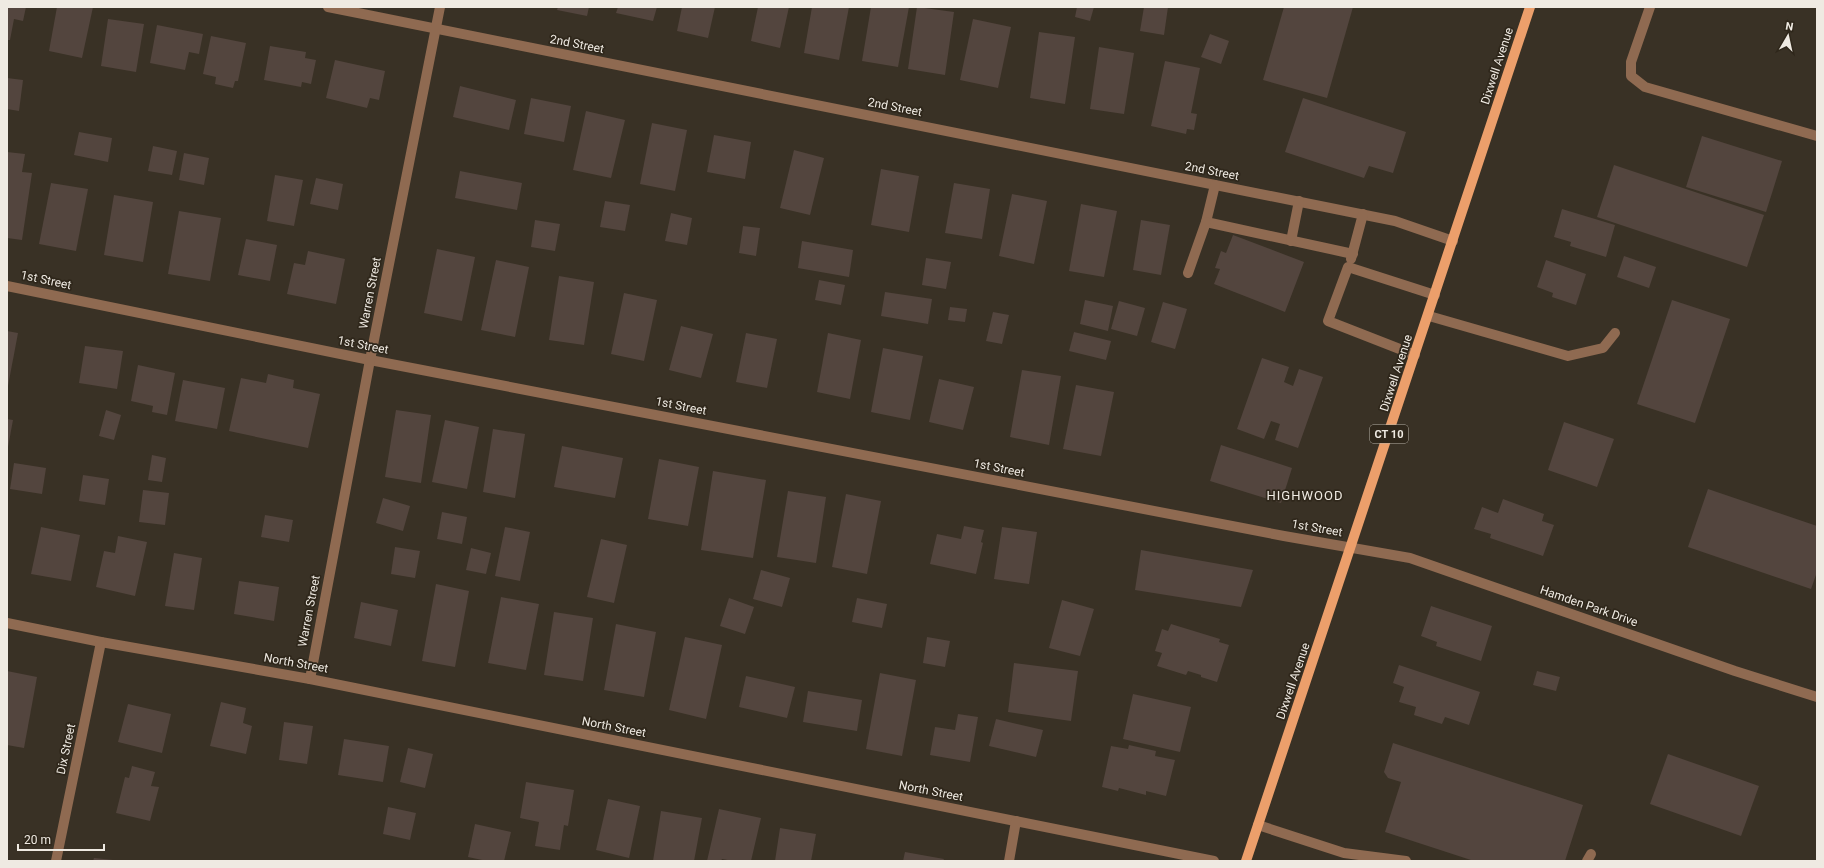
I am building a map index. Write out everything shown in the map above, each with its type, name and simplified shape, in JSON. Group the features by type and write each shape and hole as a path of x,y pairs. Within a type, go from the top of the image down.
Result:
{"main road":[{"name":"Dixwell Avenue","path":"1246,861 1530,7"}],"street":[{"name":"2nd Street","path":"328,7 1363,214 1395,221 1453,241"},
{"name":"Warren Street","path":"310,679 370,360 440,7"},
{"path":"1650,7 1630,62 1631,76 1640,84 1652,89 1817,136"},
{"path":"1188,274 1206,222 1215,185"},
{"path":"1291,241 1299,201"},
{"path":"1363,214 1348,267 1328,321 1415,355"},
{"path":"1206,222 1352,254"},
{"path":"1348,267 1435,295"},
{"name":"1st Street","path":"7,286 370,360 1351,547"},
{"path":"1428,316 1568,356 1603,348 1615,332"},
{"name":"Hamden Park Drive","path":"1351,547 1410,558 1735,671 1817,697"},
{"name":"North Street","path":"7,623 101,642 310,679 1214,861"},
{"name":"Dix Street","path":"56,861 101,642"},
{"path":"1009,861 1016,821"},
{"path":"1258,825 1344,853 1406,861"}],"building":[{"path":"7,7 26,7 23,21 14,19 10,40 7,40"},
{"path":"57,7 93,7 82,58 49,51"},
{"path":"558,7 589,7 587,16 557,10"},
{"path":"618,7 657,7 653,21 616,13"},
{"path":"682,7 715,7 708,38 677,31"},
{"path":"758,7 789,7 780,48 751,41"},
{"path":"812,7 849,7 839,60 804,53"},
{"path":"871,7 909,7 898,67 862,61"},
{"path":"917,7 954,12 945,75 908,69"},
{"path":"1077,7 1094,7 1090,21 1075,17"},
{"path":"1144,7 1168,7 1164,35 1140,31"},
{"path":"1284,7 1353,7 1327,98 1263,80"},
{"path":"108,19 144,24 136,72 101,66"},
{"path":"973,19 1011,27 998,88 960,80"},
{"path":"157,25 203,34 199,54 189,52 185,70 150,63"},
{"path":"1039,32 1075,37 1065,104 1030,98"},
{"path":"1210,34 1229,41 1221,64 1201,57"},
{"path":"211,36 246,43 238,81 235,81 233,88 215,84 216,77 203,74"},
{"path":"270,46 306,52 305,58 316,60 311,84 302,82 301,87 264,80"},
{"path":"1099,47 1134,53 1124,114 1090,109"},
{"path":"335,60 385,71 379,100 370,98 367,108 326,98"},
{"path":"1165,61 1200,68 1191,113 1197,114 1194,130 1187,129 1186,134 1151,126"},
{"path":"7,78 23,80 19,111 7,109"},
{"path":"460,86 516,100 509,130 453,117"},
{"path":"531,98 571,106 564,142 524,134"},
{"path":"1303,98 1406,132 1393,173 1369,166 1364,178 1285,152"},
{"path":"586,111 625,120 611,178 573,170"},
{"path":"652,123 687,130 675,191 640,184"},
{"path":"79,132 112,138 108,162 74,155"},
{"path":"714,135 751,142 745,179 707,172"},
{"path":"1702,136 1782,161 1766,212 1686,187"},
{"path":"153,146 177,151 172,175 148,171"},
{"path":"794,150 824,158 810,215 780,208"},
{"path":"7,152 25,154 22,172 32,173 22,240 7,238"},
{"path":"184,153 209,158 204,185 179,180"},
{"path":"1614,165 1764,215 1747,267 1597,217"},
{"path":"881,169 919,176 909,232 871,225"},
{"path":"460,171 522,183 517,210 455,198"},
{"path":"275,175 303,180 294,226 267,221"},
{"path":"316,178 343,184 338,210 310,204"},
{"path":"51,183 88,189 76,251 39,244"},
{"path":"954,183 990,189 982,239 945,233"},
{"path":"1012,194 1047,201 1034,264 999,256"},
{"path":"114,195 153,202 143,262 104,255"},
{"path":"605,201 630,205 625,231 600,227"},
{"path":"1081,204 1117,211 1104,277 1069,271"},
{"path":"1562,209 1615,225 1606,257 1570,246 1571,242 1554,237"},
{"path":"179,211 221,218 210,281 168,274"},
{"path":"671,213 692,218 687,245 665,241"},
{"path":"535,220 560,224 555,251 531,247"},
{"path":"1141,220 1170,225 1161,275 1133,270"},
{"path":"743,226 760,228 756,256 739,253"},
{"path":"1233,235 1304,262 1285,312 1214,284 1220,269 1215,268 1221,251 1226,253"},
{"path":"246,239 277,245 270,281 238,275"},
{"path":"802,241 853,250 849,277 798,268"},
{"path":"437,249 475,257 462,321 424,313"},
{"path":"308,251 345,259 336,304 287,294 294,263 305,265"},
{"path":"1624,256 1656,267 1649,288 1617,277"},
{"path":"926,258 951,262 946,289 922,285"},
{"path":"496,260 529,267 515,337 481,330"},
{"path":"1546,260 1586,274 1576,305 1552,297 1553,293 1537,287"},
{"path":"559,276 594,282 584,345 549,340"},
{"path":"819,280 845,285 841,305 815,300"},
{"path":"885,292 932,299 928,324 881,316"},
{"path":"624,293 657,300 644,361 611,354"},
{"path":"1085,300 1113,306 1108,331 1080,324"},
{"path":"1672,300 1730,319 1695,423 1637,404"},
{"path":"1119,301 1145,308 1137,336 1111,329"},
{"path":"1163,302 1187,309 1175,349 1151,342"},
{"path":"950,307 967,309 965,322 948,320"},
{"path":"993,312 1009,315 1002,344 986,341"},
{"path":"681,326 713,334 701,378 669,370"},
{"path":"7,331 18,333 8,386 7,386"},
{"path":"1074,332 1111,341 1106,360 1069,351"},
{"path":"746,333 777,339 767,388 736,382"},
{"path":"828,333 861,340 850,399 817,392"},
{"path":"85,346 123,351 117,389 79,383"},
{"path":"883,348 923,356 910,420 871,412"},
{"path":"1262,358 1289,367 1284,382 1293,386 1299,369 1323,377 1298,448 1275,440 1280,424 1271,421 1264,439 1237,429"},
{"path":"138,365 175,373 167,415 152,412 153,406 131,401"},
{"path":"1022,370 1061,376 1049,445 1010,437"},
{"path":"268,374 294,380 293,388 320,394 308,448 229,431 241,378 266,383"},
{"path":"939,379 974,387 963,430 929,422"},
{"path":"183,380 225,388 217,429 175,421"},
{"path":"1076,385 1114,392 1101,456 1063,449"},
{"path":"106,410 121,415 114,440 99,436"},
{"path":"396,410 431,415 421,483 385,477"},
{"path":"7,419 13,420 8,447 7,447"},
{"path":"445,420 479,427 467,489 432,482"},
{"path":"1564,422 1614,439 1597,487 1548,470"},
{"path":"493,429 525,434 515,498 483,492"},
{"path":"1221,445 1292,468 1281,503 1210,481"},
{"path":"562,446 623,458 615,498 554,487"},
{"path":"152,455 166,458 162,482 148,480"},
{"path":"659,459 699,467 688,526 648,519"},
{"path":"14,463 46,468 42,494 10,489"},
{"path":"713,471 766,480 753,558 701,550"},
{"path":"83,475 109,479 105,505 79,501"},
{"path":"1708,489 1817,526 1817,572 1811,589 1688,547"},
{"path":"143,490 169,493 165,525 139,522"},
{"path":"788,491 826,497 816,563 777,557"},
{"path":"846,494 881,501 867,574 832,567"},
{"path":"383,498 410,506 403,531 376,523"},
{"path":"1503,499 1544,514 1542,521 1554,525 1543,556 1490,538 1491,534 1474,529 1482,507 1498,513"},
{"path":"442,512 467,517 462,544 437,539"},
{"path":"265,515 293,520 289,542 261,537"},
{"path":"964,526 984,530 981,542 983,543 976,574 930,564 937,534 961,539"},
{"path":"41,527 80,535 71,581 31,574"},
{"path":"505,527 530,532 520,581 495,576"},
{"path":"1002,527 1037,532 1029,584 994,579"},
{"path":"118,536 147,542 135,596 96,587 104,551 115,553"},
{"path":"601,539 627,545 614,603 587,597"},
{"path":"395,547 420,551 415,578 391,574"},
{"path":"471,548 491,553 486,574 466,570"},
{"path":"1141,550 1253,570 1241,607 1135,590"},
{"path":"174,553 202,558 194,610 165,606"},
{"path":"761,570 790,578 782,607 753,599"},
{"path":"239,581 279,587 274,621 234,614"},
{"path":"436,584 469,591 455,667 422,661"},
{"path":"501,597 539,604 526,670 488,663"},
{"path":"729,598 754,607 745,634 720,626"},
{"path":"857,598 887,604 882,628 852,622"},
{"path":"1062,600 1094,609 1080,656 1049,648"},
{"path":"361,602 398,610 391,646 354,638"},
{"path":"1431,606 1492,626 1481,661 1436,646 1437,642 1421,636"},
{"path":"554,612 593,618 583,681 544,675"},
{"path":"616,624 656,632 644,697 604,690"},
{"path":"1171,624 1220,639 1219,642 1229,645 1217,682 1188,671 1186,675 1157,666 1162,653 1155,651 1162,629 1168,631"},
{"path":"685,637 722,645 706,719 669,710"},
{"path":"927,637 950,641 945,667 923,663"},
{"path":"1014,663 1078,671 1071,721 1008,712"},
{"path":"1399,665 1480,692 1469,725 1445,717 1442,724 1414,715 1416,707 1399,702 1404,687 1393,683"},
{"path":"7,671 37,677 24,748 7,745"},
{"path":"1537,671 1560,677 1556,691 1533,685"},
{"path":"880,673 916,680 902,756 866,749"},
{"path":"746,676 795,687 787,718 739,707"},
{"path":"808,691 862,700 857,731 803,722"},
{"path":"1133,694 1191,707 1180,752 1123,739"},
{"path":"221,702 246,708 243,723 252,726 246,754 210,746"},
{"path":"128,704 171,714 162,753 118,742"},
{"path":"958,714 978,717 970,762 930,755 935,727 955,730"},
{"path":"996,719 1043,730 1036,757 989,746"},
{"path":"284,722 313,726 307,764 279,760"},
{"path":"344,739 389,746 383,782 338,775"},
{"path":"1393,743 1583,805 1565,861 1474,861 1385,832 1401,782 1388,778 1384,772"},
{"path":"1129,745 1156,751 1155,756 1175,760 1166,796 1146,791 1146,795 1119,788 1118,791 1102,787 1111,746 1128,749"},
{"path":"408,748 433,754 425,788 400,782"},
{"path":"1668,754 1759,786 1741,836 1650,804"},
{"path":"132,766 155,772 151,786 159,787 150,821 116,813 125,777 129,778"},
{"path":"526,782 574,790 568,826 564,825 560,850 535,846 539,822 520,818"},
{"path":"608,799 640,806 629,858 596,850"},
{"path":"388,807 416,813 410,840 383,834"},
{"path":"719,809 761,818 751,861 733,861 722,859 721,861 707,861"},
{"path":"661,811 702,818 694,861 653,861"},
{"path":"475,824 511,832 504,861 487,861 468,857"},
{"path":"780,828 816,834 811,861 775,861"},
{"path":"905,852 944,859 943,861 903,861"},
{"path":"94,858 113,860 113,861 93,861"}],"district":[{"name":"HIGHWOOD","path":"1305,495"}]}
